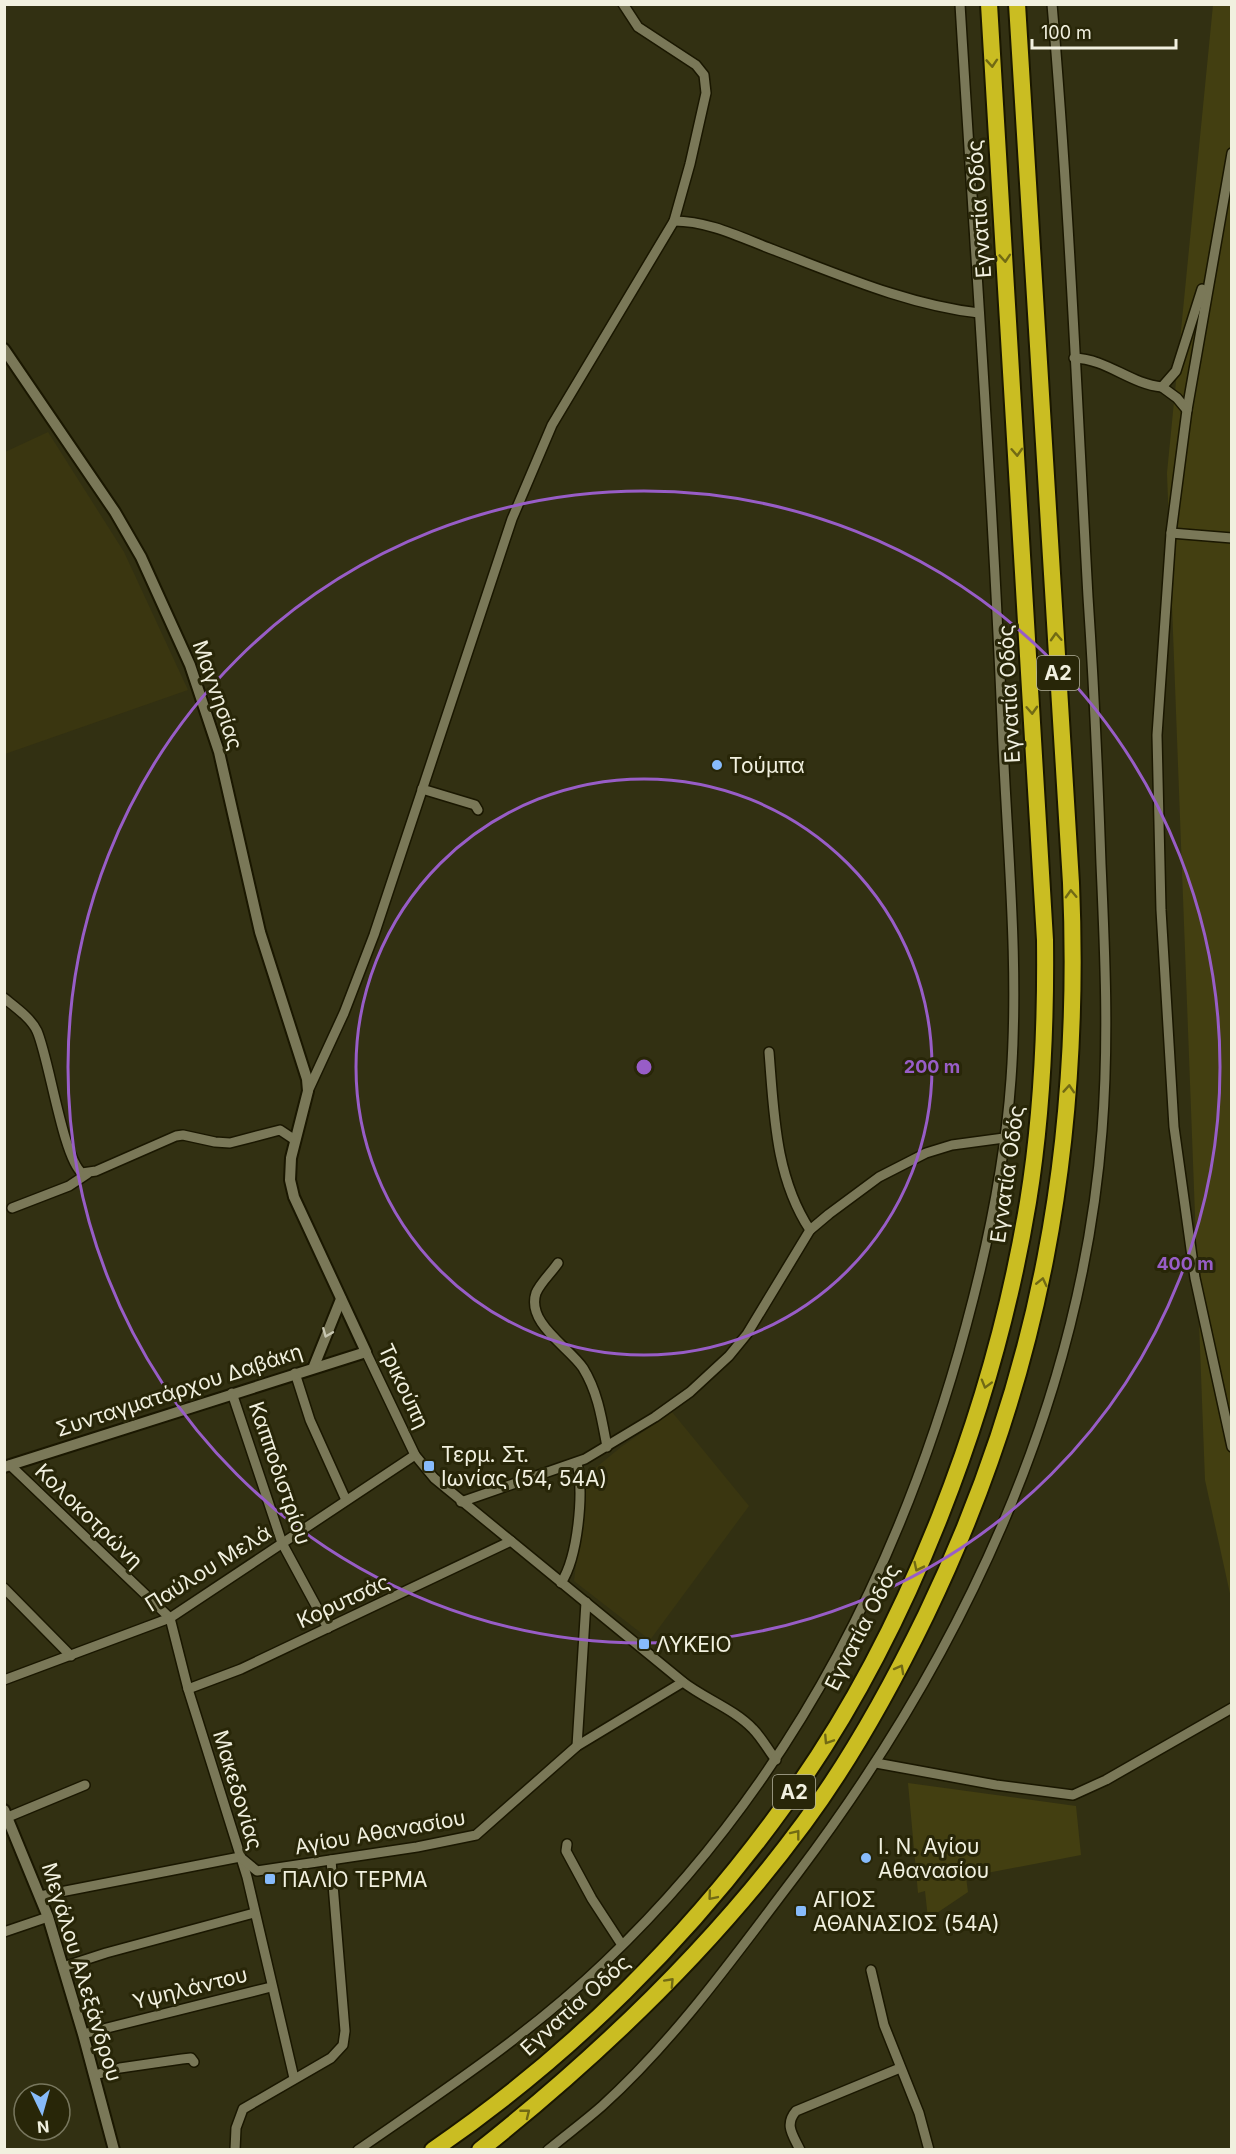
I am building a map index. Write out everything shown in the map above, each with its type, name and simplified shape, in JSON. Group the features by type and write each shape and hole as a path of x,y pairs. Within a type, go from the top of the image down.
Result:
{"highway":[{"name":"Εγνατία Οδός","path":"433,2150 534,2073 646,1971 727,1879 787,1803 838,1723 882,1642 923,1556 962,1458 1002,1328 1018,1258 1035,1151 1044,1046 1045,961 1041,859 989,4"},
{"name":"Α2","path":"480,2150 551,2093 666,1986 756,1885 806,1821 860,1740 903,1662 949,1568 989,1467 1029,1339 1046,1266 1063,1154 1074,993 1071,883 1017,4"}],"street":[{"path":"308,1091 344,1013 374,935 512,519 538,457 570,394 674,221 697,140 706,85 704,75 696,65 638,27 623,4"},
{"path":"357,2150 533,2025 622,1945 676,1889 722,1834 794,1734 837,1659 901,1527 939,1419 965,1329 993,1212 1011,1077 1010,925 999,643 960,4"},
{"path":"548,2150 603,2105 665,2042 748,1939 825,1837 876,1763 933,1668 980,1578 1036,1440 1065,1345 1095,1194 1105,1078 1107,993 1094,698 1052,4"},
{"path":"1232,153 1187,410 1171,533 1157,735 1158,823 1166,1013 1174,1127 1185,1211 1210,1355 1232,1447"},
{"path":"674,221 697,223 740,236 897,296 979,313"},
{"path":"1161,387 1176,371 1213,254"},
{"name":"Μαγνησίας","path":"4,349 115,512 141,557 190,664 219,752 260,932 303,1064 308,1091"},
{"path":"1074,358 1101,362 1139,381 1161,387 1177,398 1187,410"},
{"path":"1171,533 1232,538"},
{"path":"422,789 475,804 478,810"},
{"path":"4,998 37,1032 69,1147 78,1170 87,1174"},
{"path":"768,1052 777,1135 786,1183 799,1214 810,1230"},
{"name":"Τρικούπη","path":"308,1091 290,1168 294,1197 415,1455 434,1478 461,1502 683,1682 704,1698 734,1714 753,1729 776,1760"},
{"path":"12,1208 69,1186 87,1174 183,1135 230,1143 263,1132 280,1130 295,1140"},
{"path":"461,1502 577,1463 607,1447 690,1392 729,1356 747,1334 810,1230 879,1177 926,1153 952,1145 1004,1138"},
{"path":"558,1263 537,1291 537,1310 546,1329 575,1357 591,1383 598,1400 607,1447"},
{"path":"314,1366 341,1299"},
{"name":"Συνταγματάρχου Δαβάκη","path":"7,1466 314,1366 366,1352"},
{"path":"294,1373 310,1420 346,1500"},
{"name":"Καπποδιστρίου","path":"232,1393 282,1543 328,1628"},
{"name":"Παύλου Μελά","path":"4,1680 170,1618 415,1455"},
{"path":"561,1583 570,1566 574,1546 578,1496 577,1463"},
{"name":"Κολοκοτρώνη","path":"7,1466 170,1618"},
{"name":"Κορυτσάς","path":"188,1689 241,1669 511,1541"},
{"path":"4,1588 71,1656"},
{"path":"577,1746 586,1602"},
{"name":"Μακεδονίας","path":"170,1618 188,1689 247,1877 294,2078"},
{"name":"Αγίου Αθανασίου","path":"257,1871 417,1847 476,1835 577,1746 683,1682"},
{"path":"876,1763 996,1785 1073,1795 1106,1780 1232,1708"},
{"path":"6,1813 85,1785"},
{"name":"Μεγάλου Αλεξάνδρου","path":"6,1813 48,1917 95,2075 114,2150"},
{"path":"567,1844 566,1851 622,1945"},
{"path":"40,1896 240,1857 257,1871 247,1877"},
{"path":"234,2150 236,2128 243,2109 338,2051 343,2045 345,2031 331,1860"},
{"path":"63,1967 254,1913"},
{"path":"4,1932 48,1917"},
{"path":"871,1970 884,2025 919,2113 929,2150"},
{"name":"Υψηλάντου","path":"83,2034 271,1987"},
{"path":"95,2075 120,2068 182,2059 191,2058 194,2062"},
{"path":"800,2150 789,2128 790,2120 796,2111 900,2068"}],"shaded area":[{"path":"1231,4 1231,1598 1205,1480 1167,473 1213,5"},
{"path":"48,432 124,552 188,690 5,754 5,452"},
{"path":"672,1412 749,1506 650,1640 574,1581 587,1475 621,1447"},
{"path":"908,1783 1076,1806 1081,1855 966,1877 968,1892 928,1919 925,1891 918,1893"}],"place":[{"name":"Τούμπα","path":"717,765"},
{"name":"Τερμ. Στ. Ιωνίας (54, 54Α)","path":"429,1466"},
{"name":"ΛΥΚΕΙΟ","path":"644,1644"},
{"name":"Ι. Ν. Αγίου Αθανασίου","path":"866,1858"},
{"name":"ΠΑΛΙΟ ΤΕΡΜΑ","path":"270,1879"},
{"name":"ΑΓΙΟΣ ΑΘΑΝΑΣΙΟΣ (54Α)","path":"801,1911"}]}
